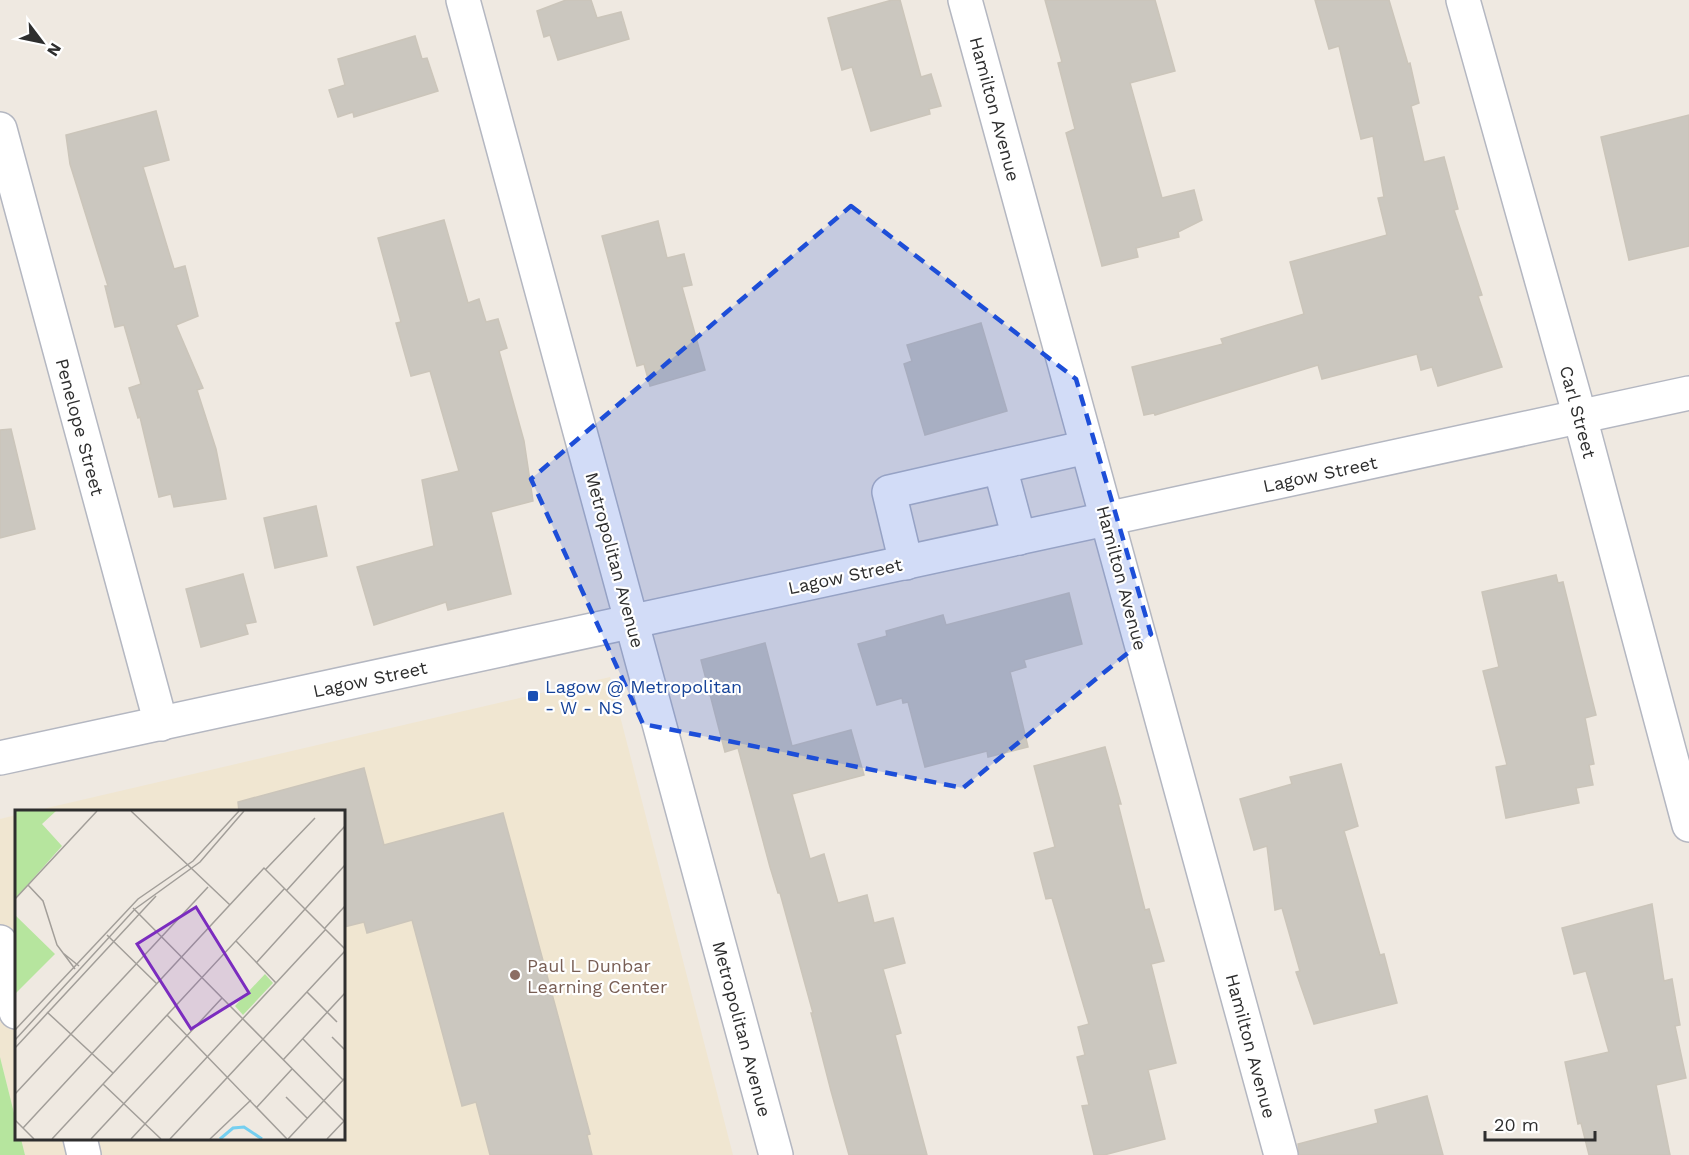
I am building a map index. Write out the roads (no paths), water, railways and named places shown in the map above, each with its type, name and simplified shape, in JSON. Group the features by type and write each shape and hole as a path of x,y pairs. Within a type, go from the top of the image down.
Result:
{"street":[{"name":"Metropolitan Avenue","path":"463,0 776,1155"},
{"name":"Hamilton Avenue","path":"965,0 1281,1155"},
{"name":"Carl Street","path":"1463,0 1580,417 1689,825"},
{"name":"Penelope Street","path":"0,129 161,724"},
{"name":"Lagow Street","path":"0,758 1689,393"},
{"path":"906,563 889,492 1087,447"},
{"path":"1000,467 1019,538"},
{"path":"0,942 15,1007"},
{"path":"80,1140 84,1155"}],"place":[{"name":"Lagow @ Metropolitan - W - NS","path":"533,696"},
{"name":"Paul L Dunbar Learning Center","path":"515,975"}]}
